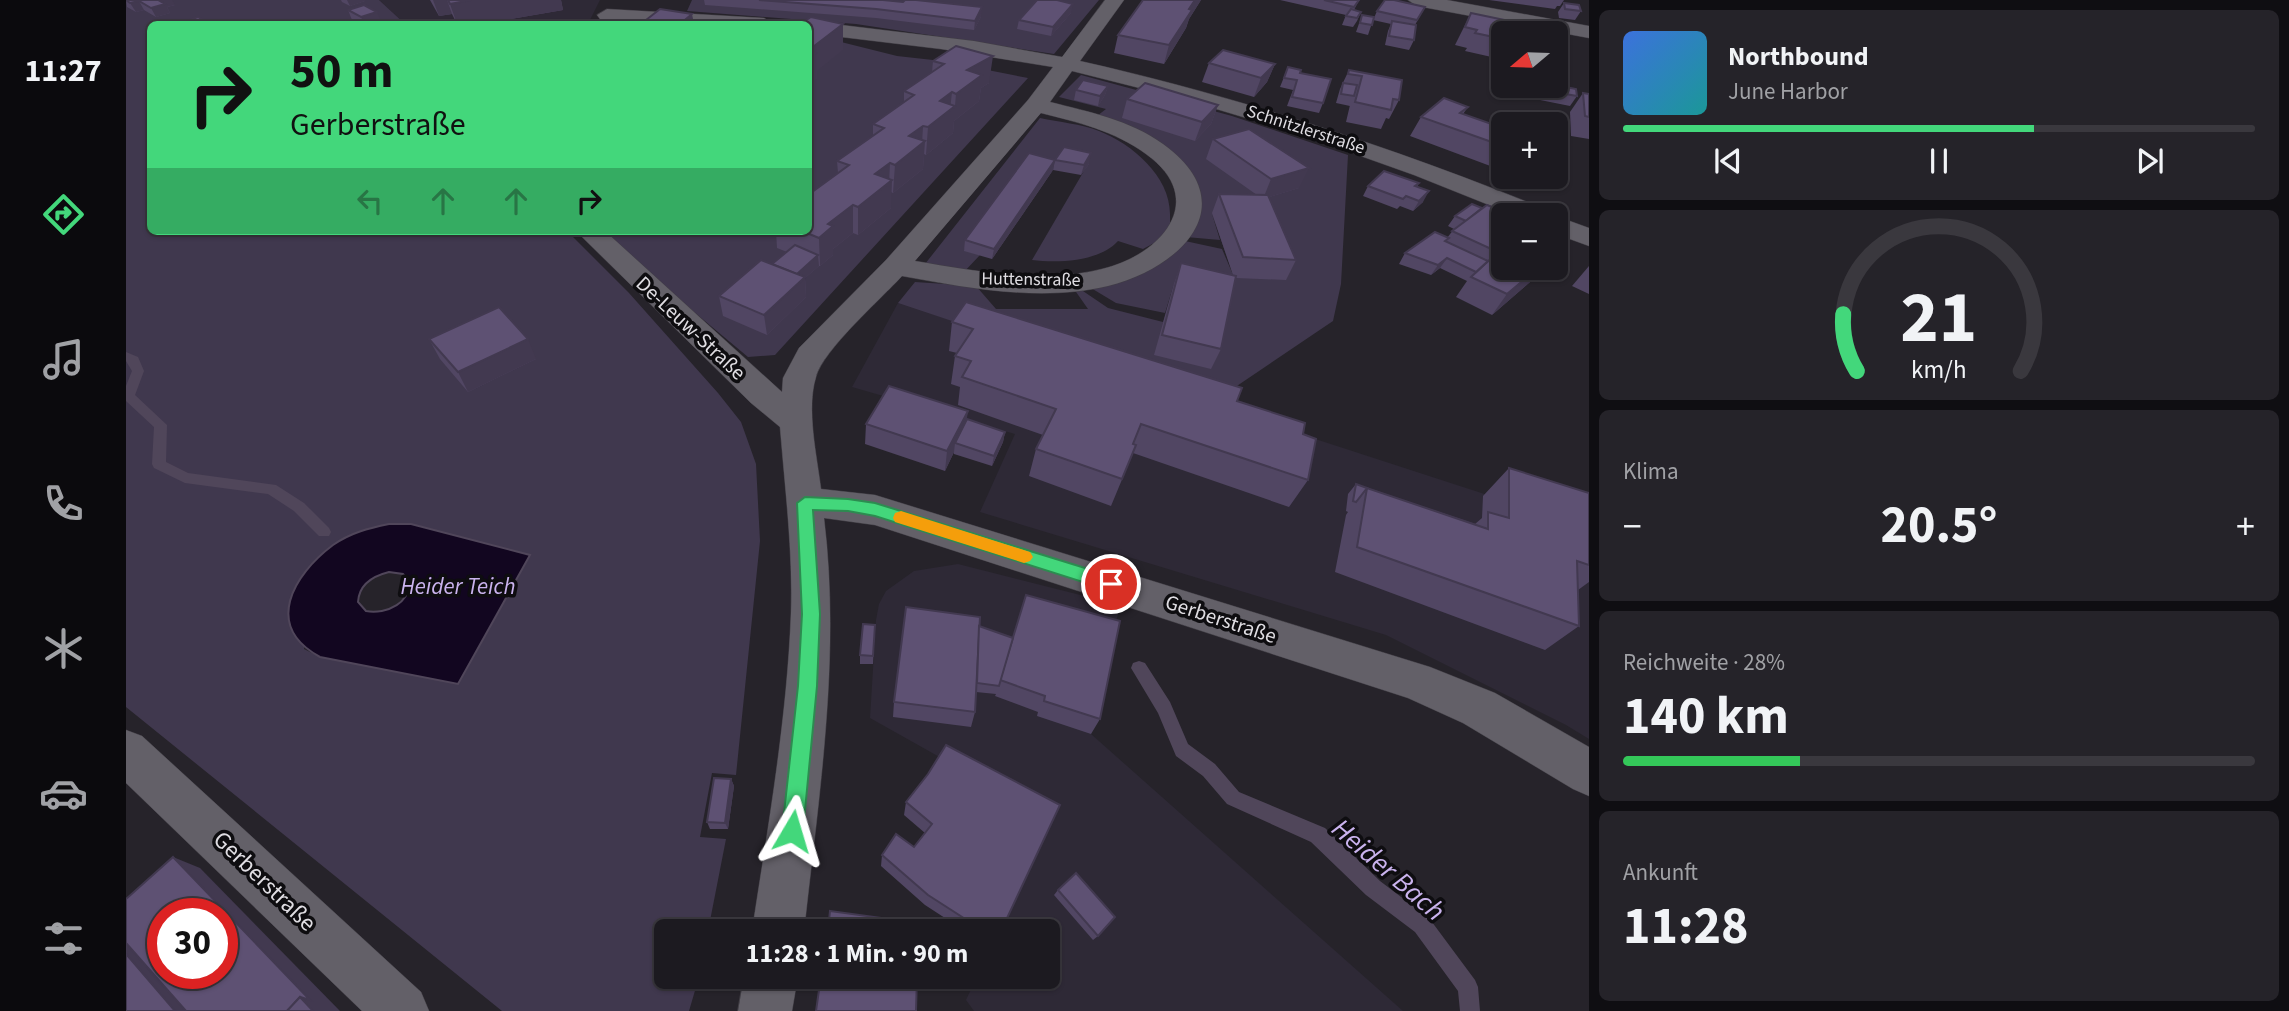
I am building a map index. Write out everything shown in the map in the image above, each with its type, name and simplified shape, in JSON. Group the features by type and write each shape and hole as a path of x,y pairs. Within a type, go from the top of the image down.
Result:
{"street":[{"path":"779,919 807,686 811,614 805,503 796,422 799,378 810,355 896,266 1036,105 1115,0"},
{"path":"1417,0 1589,32"},
{"path":"608,13 721,21"},
{"name":"Schnitzlerstraße","path":"812,27 944,42 1069,64 1147,82 1317,132 1393,158 1506,203"},
{"name":"Huttenstraße","path":"896,266 948,276 994,280 1088,281 1148,261 1171,246 1184,227 1189,207 1186,190 1170,162 1156,150 1109,126 1036,105"},
{"path":"1568,229 1589,238"},
{"name":"De-Leuw-Straße","path":"593,235 763,395 796,422"},
{"name":"Gerberstraße","path":"805,503 848,505 875,510 1415,681 1479,708 1589,773"},
{"name":"Gerberstraße","path":"126,752 402,1011"},
{"path":"765,1011 769,989"}],"shaded area":[{"path":"126,0 379,0 402,21 147,21 147,235 571,235 629,293 741,422 756,464 760,541 736,775 712,773 700,837 726,839 710,919 654,919 654,989 695,989 689,1011 502,1011 126,707","holes":["389,524 530,555 458,684 320,657 304,649 312,563 339,543 357,534"]},
{"path":"379,0 600,0 590,21 402,21"},
{"path":"692,0 1099,0 1054,54 856,24 687,11"},
{"path":"812,39 829,39 897,56 942,61 1028,78 775,355 748,357 602,235 812,235"},
{"path":"1081,75 1232,116 1348,155 1341,284 1333,321 1219,398 1150,387 898,303 915,282 976,286 996,309 1088,309 1074,289 1080,289 1108,308 1163,322 1174,284 1165,313 1116,303 1091,288 1185,241 1222,249 1234,277 1212,214 1220,240 1186,237 1196,190 1097,116 1106,109 1059,97"},
{"path":"1040,118 1099,131 1124,144 1147,163 1164,187 1168,200 1170,214 1166,234 1143,249 1118,241 1100,253 1078,260 1032,260 1088,164 1062,157 1053,170 1027,163 964,250 980,255 963,273 925,264"},
{"path":"898,303 1589,528 1589,739 1386,635 980,512 1015,434 852,387"},
{"path":"958,564 1120,605 1091,734 1403,1011 974,1011 966,1000 971,989 1060,989 1060,919 995,919 943,759 870,718 879,604 886,591 914,571"}],"water":[{"name":"Heider Teich","path":"389,524 411,524 530,555 458,684 320,657 303,645 292,631 290,601 296,585 306,571 339,541","holes":["389,572 403,574 408,587 397,605 374,612 366,611 358,602 361,590 372,579"]}],"building":[{"path":"126,0 158,0 165,4 151,8 139,1 130,3"},
{"path":"448,0 471,0 450,4"},
{"path":"759,0 916,0 982,7 975,21 876,9"},
{"path":"1037,0 1057,0 1073,4 1053,27 1019,20"},
{"path":"1143,0 1195,0 1189,9 1192,10 1169,45 1118,35"},
{"path":"1324,0 1359,0 1354,7"},
{"path":"1385,0 1425,7 1417,20 1377,11"},
{"path":"1564,3 1579,5 1581,11 1565,9"},
{"path":"364,5 377,12 361,17 348,10"},
{"path":"660,9 692,14 684,21 645,21"},
{"path":"1351,9 1361,12 1357,18 1346,16"},
{"path":"1471,13 1509,21 1491,21 1491,36 1475,33 1477,30 1465,27"},
{"path":"1362,15 1374,17 1372,25 1360,23"},
{"path":"198,17 205,21 187,21"},
{"path":"811,17 843,24 812,48 812,21 805,21"},
{"path":"1392,21 1416,25 1414,40 1389,36"},
{"path":"956,46 993,56 967,70 982,75 956,94 952,92 940,101 955,106 928,127 923,126 909,136 925,141 895,165 890,163 875,174 892,180 858,207 853,205 828,224 833,226 819,238 812,235 812,192 849,165 837,161 884,128 873,124 914,95 904,91 944,64 933,61"},
{"path":"1223,50 1275,64 1261,78 1209,63"},
{"path":"1288,67 1301,70 1300,73 1331,79 1323,103 1292,97 1297,80 1284,78"},
{"path":"1349,70 1402,80 1399,100 1393,99 1391,110 1355,102 1362,76 1348,74"},
{"path":"1083,80 1108,86 1100,96 1076,90"},
{"path":"1145,83 1218,105 1202,122 1127,99"},
{"path":"1343,83 1357,85 1354,96 1341,94"},
{"path":"1568,87 1576,89 1577,96 1568,94"},
{"path":"1583,93 1589,94 1589,117 1585,116"},
{"path":"1444,98 1468,107 1460,113 1491,124 1491,142 1421,117"},
{"path":"1249,129 1309,168 1271,179 1213,139"},
{"path":"1064,147 1091,153 1084,165 1055,160"},
{"path":"1029,153 1055,160 994,249 965,240"},
{"path":"1384,171 1419,183 1415,186 1429,191 1419,201 1406,196 1403,199 1368,186"},
{"path":"1219,194 1268,195 1296,260 1243,257"},
{"path":"1472,204 1482,208 1466,221 1455,216"},
{"path":"1487,205 1491,207 1491,249 1452,231"},
{"path":"1435,232 1449,238 1445,241 1488,261 1476,272 1447,258 1438,265 1405,253"},
{"path":"795,245 818,255 797,274 772,264"},
{"path":"1491,258 1491,280 1524,280 1507,294 1471,277"},
{"path":"761,260 805,277 764,315 719,296"},
{"path":"1181,263 1236,276 1221,349 1162,335"},
{"path":"966,302 1242,388 1237,401 1305,423 1303,434 1316,439 1308,480 1141,424 1133,444 1136,445 1122,479 1036,449 1056,409 962,377 971,361 955,356 973,329 952,322"},
{"path":"499,307 528,339 458,372 429,339"},
{"path":"889,386 968,411 947,451 866,424"},
{"path":"967,419 1005,432 994,456 955,443"},
{"path":"1509,468 1589,493 1589,565 1577,561 1579,626 1357,547 1367,488 1488,529 1488,512 1509,518"},
{"path":"1356,484 1367,488 1356,502 1353,501"},
{"path":"1026,595 1120,621 1100,719 1044,701 1045,696 1000,680"},
{"path":"906,607 980,617 975,712 894,702"},
{"path":"863,624 875,625 873,656 860,655"},
{"path":"979,626 1013,638 999,686 977,683"},
{"path":"946,745 1060,805 1007,919 965,919 928,895 882,855 896,834 914,847 932,824 906,802"},
{"path":"714,778 731,779 725,823 707,822"},
{"path":"173,857 212,898 147,898 147,967 126,943 126,899"},
{"path":"1076,873 1115,917 1098,936 1058,890"},
{"path":"830,911 889,919 829,919"},
{"path":"238,925 310,1000 300,997 287,1011 186,1011 167,989 238,989"},
{"path":"126,954 147,978 147,989 156,989 175,1011 126,1011"},
{"path":"819,989 917,989 916,1011 816,1011"},
{"path":"300,997 313,1011 287,1011"}],"waterway":[{"name":"Heider Bach","path":"126,356 134,360 138,371 128,396 161,425 159,464 185,478 271,489 299,507 324,532"},
{"name":"Heider Bach","path":"1139,668 1164,708 1182,750 1209,770 1233,798 1318,835 1373,888 1422,925 1468,987 1470,1011"}],"slow traffic":[{"path":"901,518 1024,557"}],"route":[{"path":"792,831 801,756 811,614 805,503 848,505 875,510 1111,584"}]}
